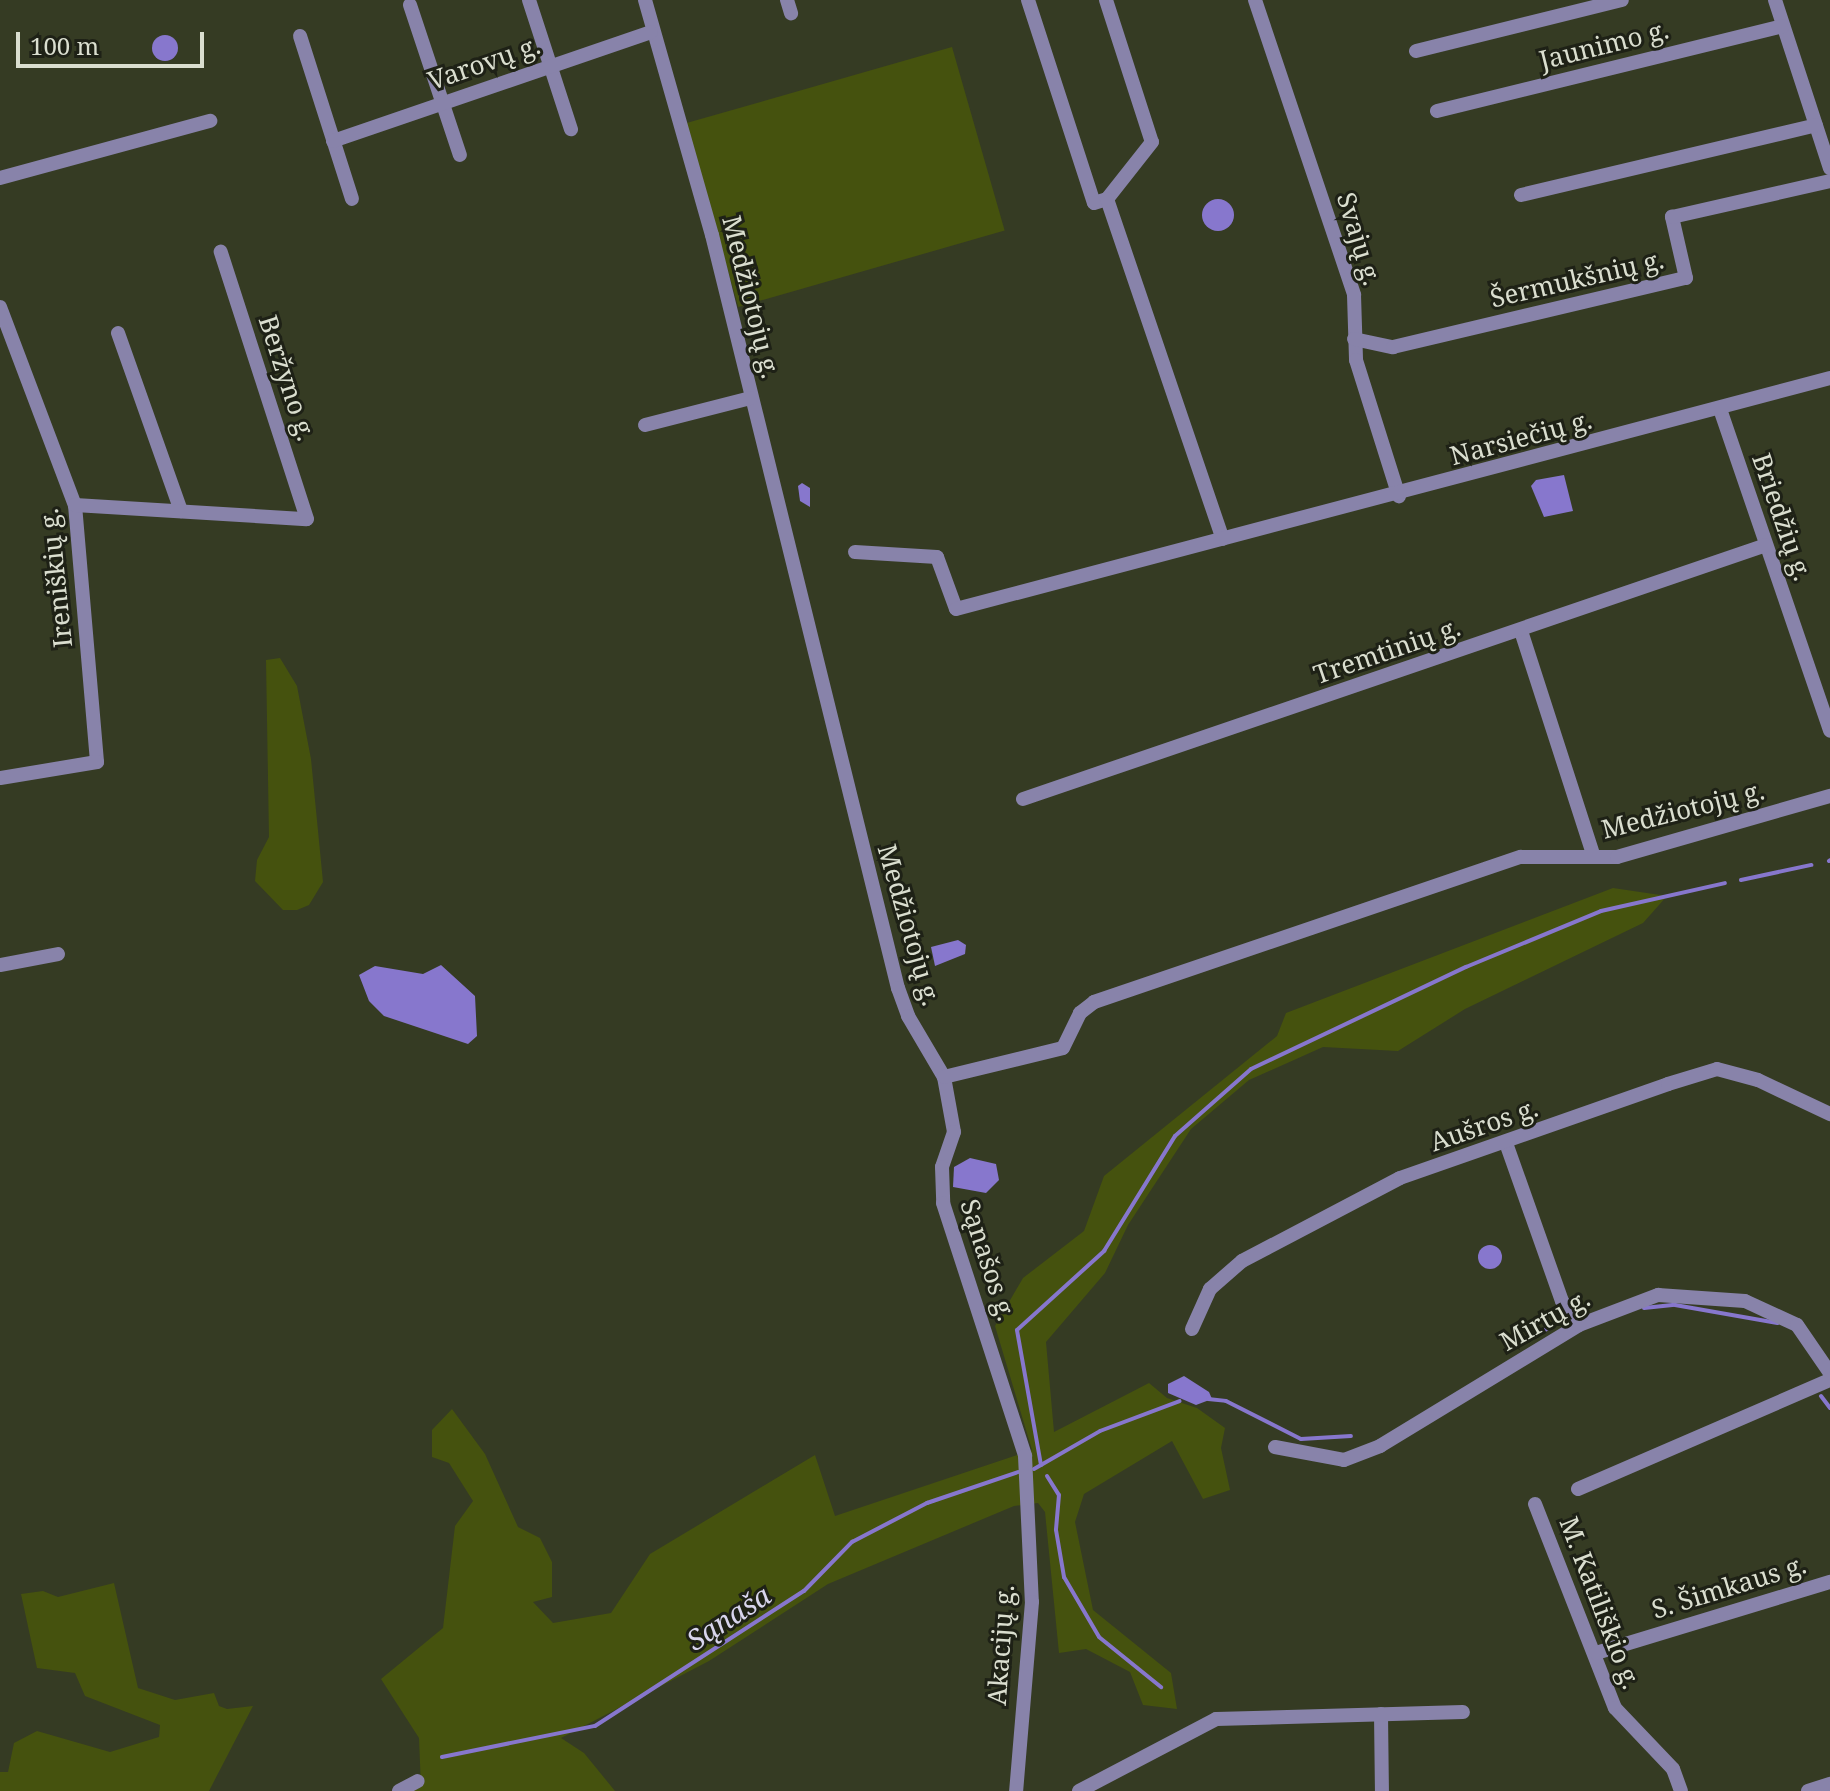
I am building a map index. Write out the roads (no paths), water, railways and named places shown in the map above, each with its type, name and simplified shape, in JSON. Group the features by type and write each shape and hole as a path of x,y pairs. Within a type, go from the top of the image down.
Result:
{"street":[{"path":"529,0 571,129"},
{"name":"Medžiotojų g.","path":"645,0 651,32 712,235 898,988 944,1077 1063,1048 1080,1013 1094,1002 1521,857 1617,857 1830,796"},
{"path":"1028,0 1094,203 1107,199 1152,142 1106,0"},
{"name":"Svajų g.","path":"1255,0 1354,295 1356,360 1399,496"},
{"path":"1416,51 1622,0"},
{"path":"1775,0 1830,168"},
{"path":"410,5 460,155"},
{"name":"Jaunimo g.","path":"1437,111 1783,26"},
{"name":"Varovų g.","path":"333,141 651,32"},
{"path":"300,36 352,199"},
{"path":"0,178 210,121"},
{"path":"1521,195 1816,125"},
{"name":"Šermukšnių g.","path":"1354,339 1393,347 1686,278 1672,217 1830,181"},
{"path":"1107,199 1223,539"},
{"name":"Beržyno g.","path":"181,511 307,519 221,252"},
{"name":"Ireniškių g.","path":"0,307 75,505 97,762 0,778"},
{"path":"75,505 181,511 118,333"},
{"name":"Narsiečių g.","path":"855,552 937,557 956,609 1399,496 1830,378"},
{"path":"645,425 751,398"},
{"name":"Briedžių g.","path":"1720,409 1830,731"},
{"name":"Tremtinių g.","path":"1023,799 1766,545"},
{"path":"1521,631 1594,857"},
{"path":"0,965 58,954"},
{"name":"Aušros g.","path":"1192,1329 1210,1289 1242,1261 1400,1178 1717,1069 1758,1080 1830,1114"},
{"name":"Sąnašos g.","path":"944,1077 954,1132 942,1167 943,1203 1025,1456"},
{"path":"1506,1143 1562,1301 1579,1325"},
{"name":"Mirtų g.","path":"1275,1447 1344,1460 1380,1446 1579,1325 1658,1295 1745,1301 1797,1325 1830,1373"},
{"path":"1578,1489 1830,1380"},
{"name":"Akacijų g.","path":"1016,1791 1032,1602 1025,1456"},
{"name":"M. Katiliškio g.","path":"1535,1504 1615,1708 1673,1769 1681,1791"},
{"name":"S. Šimkaus g.","path":"1596,1653 1830,1582"},
{"path":"1079,1791 1216,1719 1463,1712"},
{"path":"1381,1714 1382,1791"},
{"path":"399,1791 418,1781"},
{"path":"1808,1791 1830,1784"}],"waterway":[{"path":"1741,880 1811,865"},
{"path":"1041,1465 1017,1330 1104,1251 1175,1136 1251,1069 1466,967 1601,911 1725,883"},
{"path":"1644,1308 1675,1305 1777,1323"},
{"path":"1511,1349 1550,1327"},
{"path":"1821,1396 1830,1408"},
{"path":"1208,1399 1226,1401 1301,1439 1351,1436"},
{"path":"1034,1469 1100,1431 1180,1401"},
{"name":"Sąnaša","path":"442,1757 595,1726 804,1591 852,1542 927,1503 1018,1472"},
{"path":"1047,1476 1059,1495 1056,1530 1064,1577 1099,1637 1161,1687"}]}
